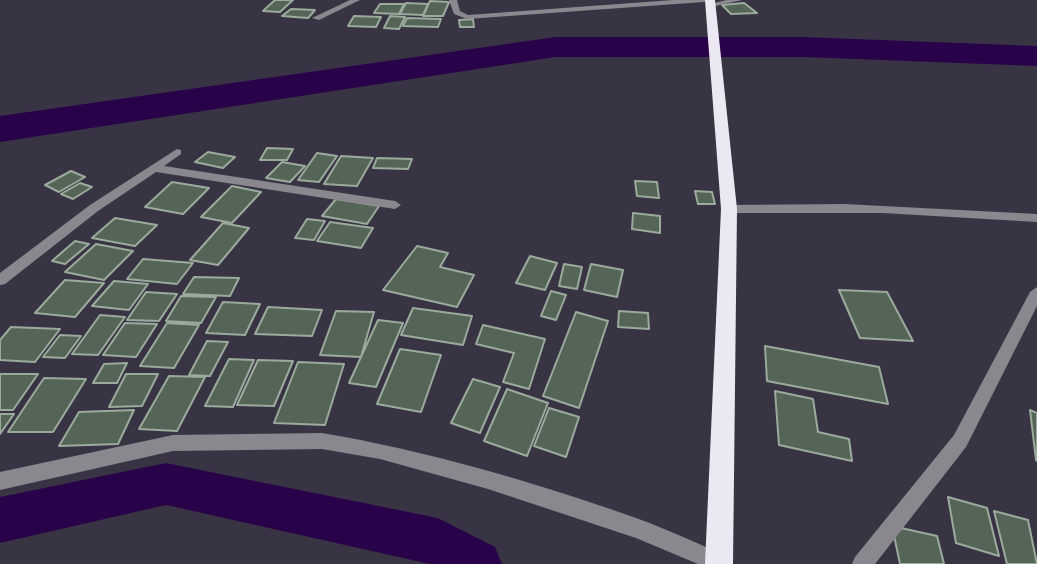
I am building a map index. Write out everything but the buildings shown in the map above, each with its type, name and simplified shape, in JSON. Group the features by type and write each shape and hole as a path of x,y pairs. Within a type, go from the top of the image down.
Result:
{"highway":[{"path":"709,5 729,209 720,563"}],"street":[{"path":"453,0 461,15 482,17 709,5 738,0"},
{"path":"316,18 349,1"},
{"path":"0,280 177,152"},
{"path":"154,168 395,205"},
{"path":"729,209 979,214 1037,218"},
{"path":"862,564 960,441 1037,292"},
{"path":"0,481 173,443 322,442 380,451 488,480 637,528 720,563"}],"waterway":[{"path":"0,129 556,47 803,47 1037,56"},
{"path":"0,520 166,484 438,542 478,564"}]}
